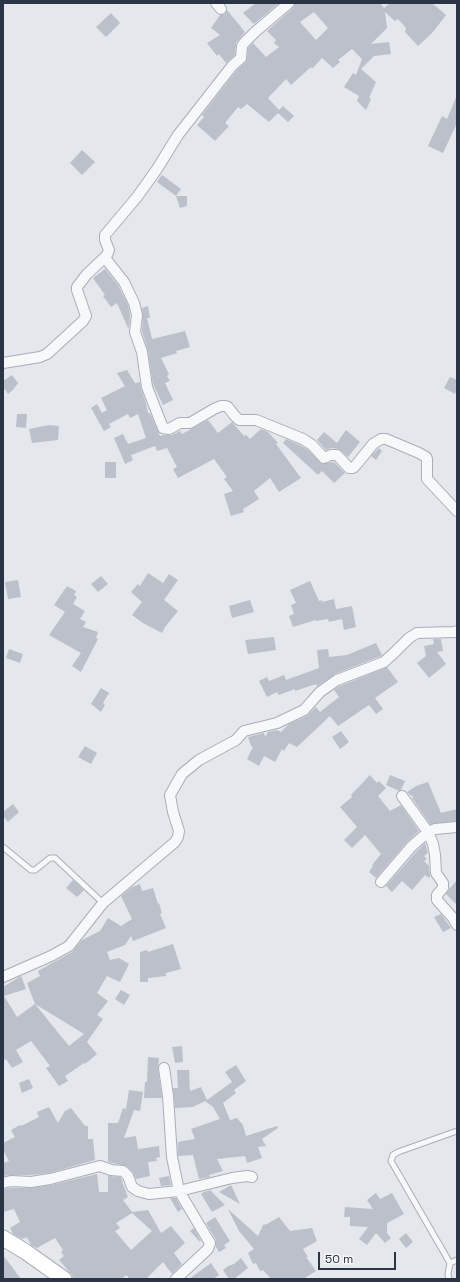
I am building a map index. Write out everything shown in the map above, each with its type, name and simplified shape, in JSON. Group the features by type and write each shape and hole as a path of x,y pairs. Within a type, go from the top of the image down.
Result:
{"main road":[{"path":"3,1238 26,1252 64,1279"}],"street":[{"path":"3,363 40,357 47,354 83,321 86,316 76,290 88,274 105,258 109,250 105,240 105,235 108,230 137,197 157,169 182,129 232,66 241,58 242,46 244,43 289,3"},
{"path":"105,258 124,282 134,303 136,315 135,332 142,352 147,387 163,428 169,429 180,424 190,423 214,409 225,406 228,407 239,420 256,420 303,439 324,458 332,455 337,456 349,468 356,466 373,444 381,439 386,439 426,457 427,479 457,511"},
{"path":"3,977 51,956 69,946 103,903 175,842 179,831 173,812 170,795 182,774 199,760 236,740 244,731 277,723 304,710 320,692 337,680 384,662 409,638 417,633 457,631"},
{"path":"402,796 428,832 433,844 436,873 443,883 443,888 438,895 437,900 453,918 457,925"},
{"path":"381,882 411,847 428,832 435,829 457,827"},
{"path":"164,1068 168,1096 172,1157 179,1191 210,1243 208,1249 176,1279"},
{"path":"3,1182 31,1182 50,1179 100,1166 111,1170 123,1171 128,1176 132,1187 138,1191 149,1194 179,1191 232,1178 247,1176 252,1177"}],"lane":[{"path":"3,847 31,870 35,870 50,858 55,858 103,903"},
{"path":"450,1279 448,1274 450,1263 391,1161 393,1155 398,1152 457,1131"},
{"path":"450,1263 457,1260"}],"building":[{"path":"256,3 279,3 254,24 243,13"},
{"path":"295,3 380,3 384,8 390,3 432,3 446,15 433,32 418,46 405,32 406,28 398,19 395,21 385,12 387,28 371,44 389,42 391,54 374,56 361,69 376,82 369,98 371,99 366,110 357,101 359,96 344,87 353,73 356,75 362,59 352,49 338,60 340,62 333,68 322,58 312,69 311,67 291,85 286,79 268,98 279,110 283,106 294,116 288,122 278,113 269,122 247,104 241,109 238,107 225,123 229,126 215,141 197,125 204,117 202,115 237,70 246,62 248,48 253,43 266,57 279,47 274,43 276,40 267,31 293,8","holes":["314,12 328,28 316,40 300,22"]},
{"path":"227,10 245,32 236,43 235,55 226,63 219,54 217,56 207,43 220,35 211,28 220,15 225,14"},
{"path":"111,13 120,23 106,37 96,27"},
{"path":"457,95 457,123 443,153 428,146 442,116 447,119"},
{"path":"82,150 95,162 82,175 70,163"},
{"path":"162,175 181,189 176,196 157,182"},
{"path":"176,196 187,196 187,206 180,208"},
{"path":"105,269 118,285 128,305 130,315 128,328 117,303 111,307 103,296 105,295 93,278"},
{"path":"148,306 150,318 147,318 152,339 185,331 190,347 176,351 177,353 161,358 169,374 167,376 170,381 165,383 173,400 163,405 153,384 148,351 142,331 142,308"},
{"path":"127,370 135,383 140,382 148,413 150,413 160,436 172,435 180,431 182,434 208,420 218,433 232,422 244,436 246,435 250,439 261,429 268,432 278,443 276,444 301,478 279,492 270,478 254,491 259,499 243,509 244,512 231,516 224,494 233,491 224,479 227,477 214,459 178,478 173,469 177,467 167,448 157,451 155,446 131,455 133,460 125,464 114,438 123,434 128,444 146,438 138,414 130,418 128,414 109,424 111,427 104,431 91,408 97,404 102,413 107,410 101,398 125,386 117,373"},
{"path":"12,375 18,383 8,394 3,387 3,381"},
{"path":"450,377 457,380 457,389 455,394 444,388"},
{"path":"17,414 27,414 26,428 16,427"},
{"path":"49,425 59,426 58,440 32,443 29,429"},
{"path":"346,430 360,442 348,457 339,449 331,448 326,450 317,440 324,432 337,443"},
{"path":"286,439 308,450 322,464 334,462 345,473 334,483 322,471 318,475 283,443"},
{"path":"379,448 382,451 376,460 371,456"},
{"path":"105,462 116,462 116,478 105,478"},
{"path":"148,573 163,583 169,574 178,580 164,600 178,611 162,633 143,623 132,615 142,602 131,592 138,584 140,586"},
{"path":"101,576 108,584 98,592 91,584"},
{"path":"18,580 21,597 8,599 5,582"},
{"path":"310,581 319,601 322,600 322,602 334,599 336,609 352,606 356,627 344,630 342,619 329,622 328,619 316,620 293,627 289,616 294,614 291,605 296,603 290,590"},
{"path":"67,586 76,591 74,595 77,597 73,604 85,611 80,619 86,622 83,627 98,632 96,638 98,639 81,672 72,666 81,653 49,635 65,612 54,605"},
{"path":"250,600 254,612 232,618 229,606"},
{"path":"274,637 276,650 248,654 245,640"},
{"path":"433,639 441,639 443,651 437,652 446,664 429,678 417,663 426,656 424,646 434,644"},
{"path":"376,643 382,655 381,656 335,674 317,686 316,684 279,695 277,692 267,697 259,681 267,677 269,681 284,675 286,680 319,668 317,650 328,649 329,657 347,655"},
{"path":"9,649 23,654 20,663 6,658"},
{"path":"387,667 398,682 375,698 383,709 376,714 369,705 338,726 330,716 297,747 289,743 284,751 282,749 275,762 264,756 259,766 247,759 253,747 251,746 248,737 264,733 265,737 268,732 277,730 281,732 289,724 307,716 316,707 320,712 339,697 334,690 340,686"},
{"path":"101,688 109,693 103,703 105,705 101,712 91,704"},
{"path":"341,731 349,742 340,749 332,737"},
{"path":"85,746 97,753 91,764 78,757"},
{"path":"370,775 377,783 379,781 386,788 378,796 390,811 401,805 419,831 406,843 376,878 369,872 373,866 372,865 381,854 365,835 352,848 344,840 357,827 340,807 352,797 351,795"},
{"path":"390,775 405,781 401,790 399,791 386,785"},
{"path":"428,782 441,813 457,809 457,821 430,824 412,798 414,797 407,792 416,786"},
{"path":"13,804 19,812 8,822 3,816 3,812"},
{"path":"425,843 428,853 424,856 427,859 424,861 429,866 429,878 425,875 412,890 402,881 392,892 386,886"},
{"path":"73,880 84,890 77,897 66,888"},
{"path":"457,880 457,905 446,894"},
{"path":"140,884 142,891 153,888 162,913 160,914 166,928 133,941 131,936 125,945 107,952 110,960 119,958 129,964 120,982 107,976 97,993 108,1001 97,1015 103,1019 87,1042 97,1054 85,1064 84,1063 65,1076 68,1081 59,1086 46,1068 50,1066 31,1041 16,1050 23,1062 12,1068 6,1059 3,1061 3,987 21,976 26,989 4,996 17,1017 35,1004 27,983 40,976 38,971 72,952 82,940 100,931 108,918 121,926 132,919 121,896 132,887","holes":["35,1004 84,1034 69,1046"]},
{"path":"441,914 451,928 443,932 434,917"},
{"path":"173,944 181,969 166,973 166,976 148,978 148,982 140,982 140,952 147,950 148,952"},
{"path":"121,990 130,995 124,1005 115,999"},
{"path":"182,1046 183,1062 175,1063 172,1047"},
{"path":"148,1057 159,1058 158,1069 162,1098 144,1098 145,1082 147,1082"},
{"path":"236,1065 246,1081 234,1090 236,1093 223,1103 230,1120 237,1118 243,1125 246,1136 277,1126 278,1128 262,1139 266,1146 258,1147 262,1158 247,1163 245,1156 217,1159 223,1171 209,1175 210,1177 199,1179 193,1155 178,1156 178,1142 195,1139 191,1129 220,1119 213,1107 205,1101 193,1107 175,1108 173,1088 178,1088 177,1070 189,1070 190,1091 201,1087 207,1100 232,1082 225,1072"},
{"path":"29,1079 33,1088 22,1093 19,1083"},
{"path":"129,1090 143,1092 140,1111 134,1110 124,1138 136,1136 138,1149 159,1146 160,1157 156,1158 157,1161 148,1162 150,1176 136,1179 133,1172 127,1166 108,1162 108,1123 118,1123 123,1108 126,1109"},
{"path":"49,1107 58,1123 65,1111 71,1108 85,1126 88,1126 88,1139 93,1139 95,1160 49,1173 3,1176 3,1163 9,1161 3,1150 3,1143 15,1137 11,1130 39,1117 37,1112"},
{"path":"97,1174 99,1192 108,1192 108,1176 120,1177 128,1197 123,1200 132,1212 148,1210 161,1233 171,1226 185,1243 174,1253 182,1264 172,1274 163,1262 146,1279 130,1279 126,1275 122,1279 73,1279 72,1275 59,1260 64,1256 61,1252 63,1250 55,1238 37,1248 31,1245 27,1237 22,1239 13,1234 10,1228 20,1222 14,1209 3,1212 3,1189 32,1188","holes":["132,1213 152,1231 131,1250 115,1231 120,1228 116,1223"]},
{"path":"169,1176 171,1185 161,1186 159,1178"},
{"path":"231,1185 240,1204 219,1192"},
{"path":"212,1190 211,1191 225,1205 212,1212 201,1194"},
{"path":"376,1193 380,1199 392,1193 404,1214 387,1223 387,1233 391,1238 385,1243 376,1233 367,1245 359,1239 368,1227 350,1226 350,1217 344,1217 345,1207 373,1209 367,1200"},
{"path":"170,1198 176,1198 182,1209 178,1212"},
{"path":"228,1209 258,1236 263,1225 279,1217 290,1231 312,1228 317,1241 303,1249 308,1257 306,1257 316,1271 303,1279 271,1279 263,1270 260,1271 256,1263 253,1264 248,1253 254,1249 239,1231"},
{"path":"215,1217 230,1241 224,1245 226,1248 219,1252 216,1247 216,1240 206,1223"},
{"path":"194,1228 201,1241 200,1242 190,1231"},
{"path":"406,1233 413,1242 406,1248 399,1239"},
{"path":"3,1255 21,1279 3,1279"},
{"path":"241,1258 248,1268 234,1279 229,1279 223,1270"},
{"path":"211,1263 219,1275 213,1279 189,1279"}]}
